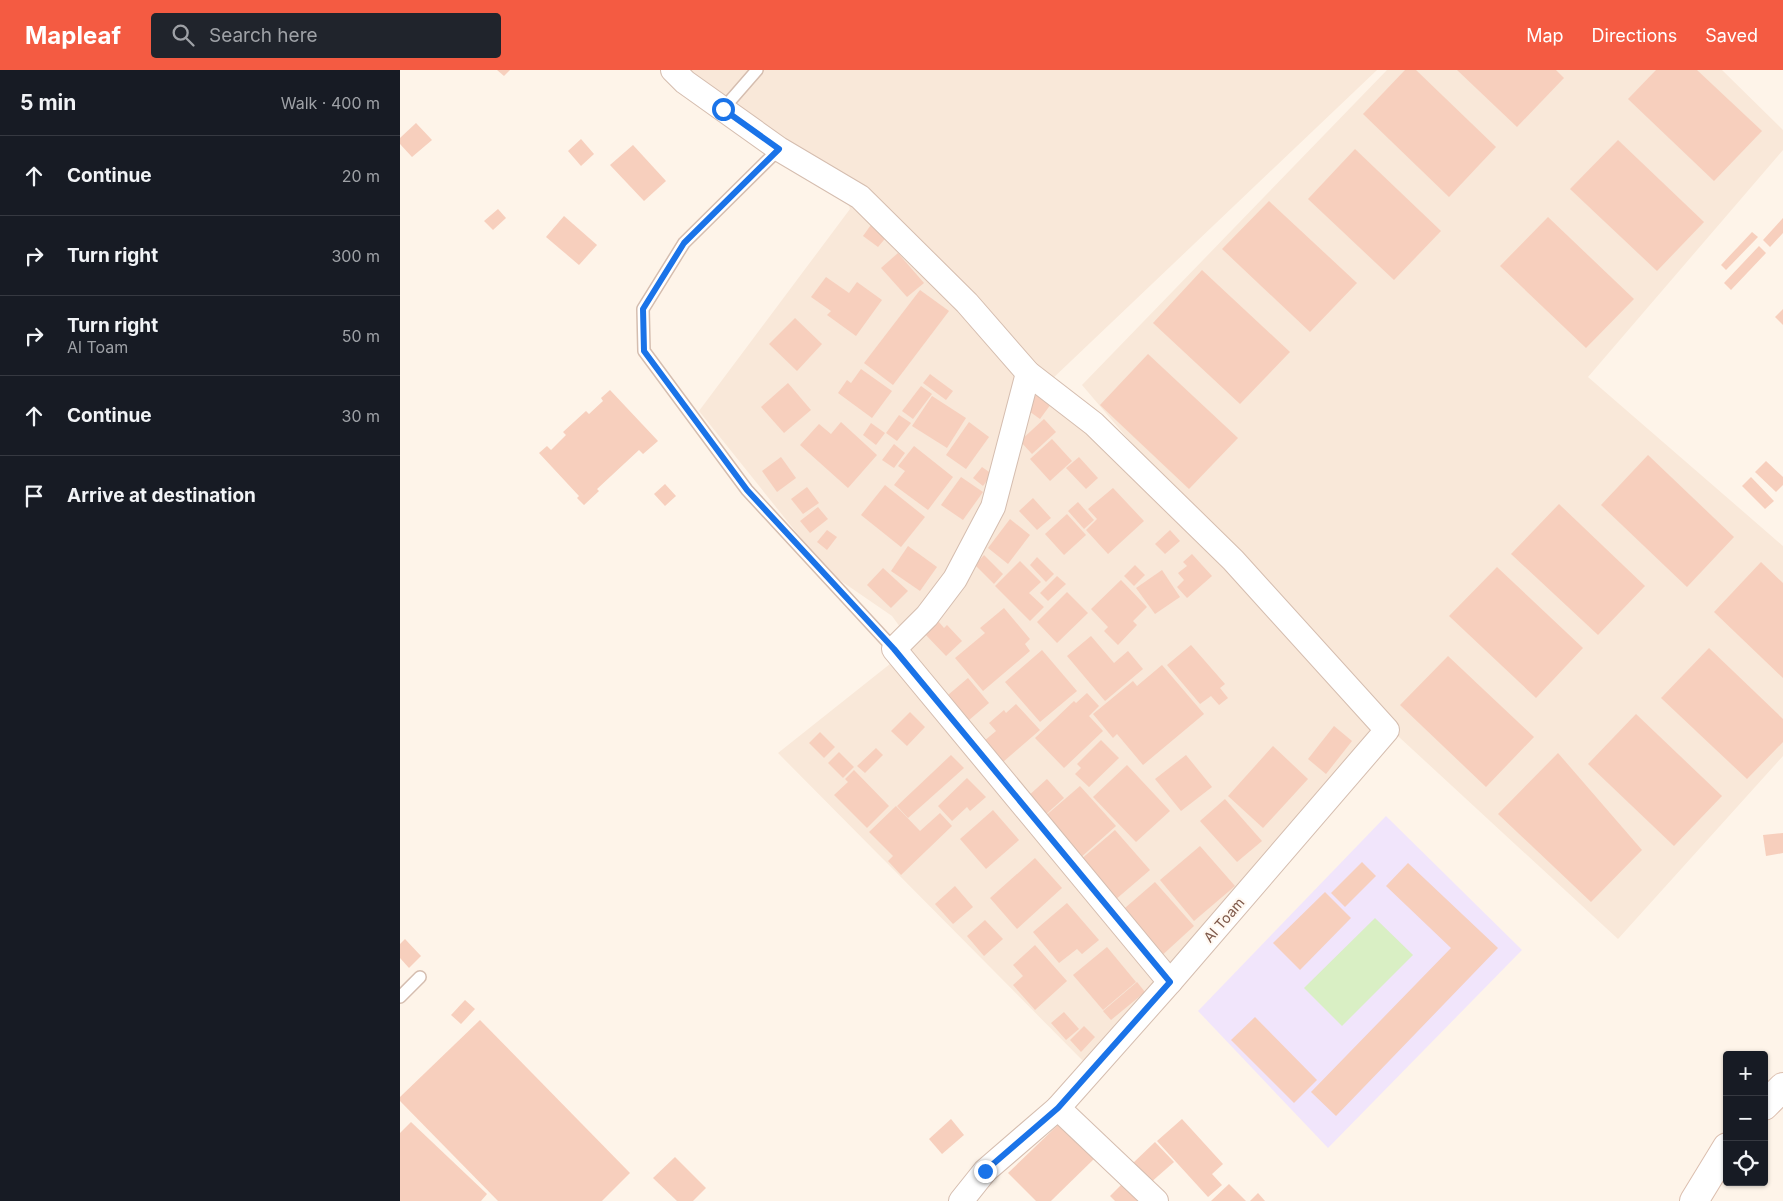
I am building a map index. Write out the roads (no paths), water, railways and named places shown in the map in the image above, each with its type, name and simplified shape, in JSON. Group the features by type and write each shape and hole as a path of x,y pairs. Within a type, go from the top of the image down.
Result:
{"street":[{"path":"673,70 685,82 779,149 860,197 967,303 1028,373 993,508 955,579 927,616 894,649 1170,982"},
{"name":"Al Toam","path":"961,1201 985,1171 1058,1108 1170,982 1387,730 1233,560 1094,424 1028,373"},
{"path":"1768,1102 1783,1087"},
{"path":"1058,1108 1156,1201"},
{"path":"1694,1201 1723,1154"}],"lane":[{"path":"723,109 757,70"},
{"path":"779,149 684,243 643,309 644,351 747,490 894,649"},
{"path":"400,997 420,977"}]}
